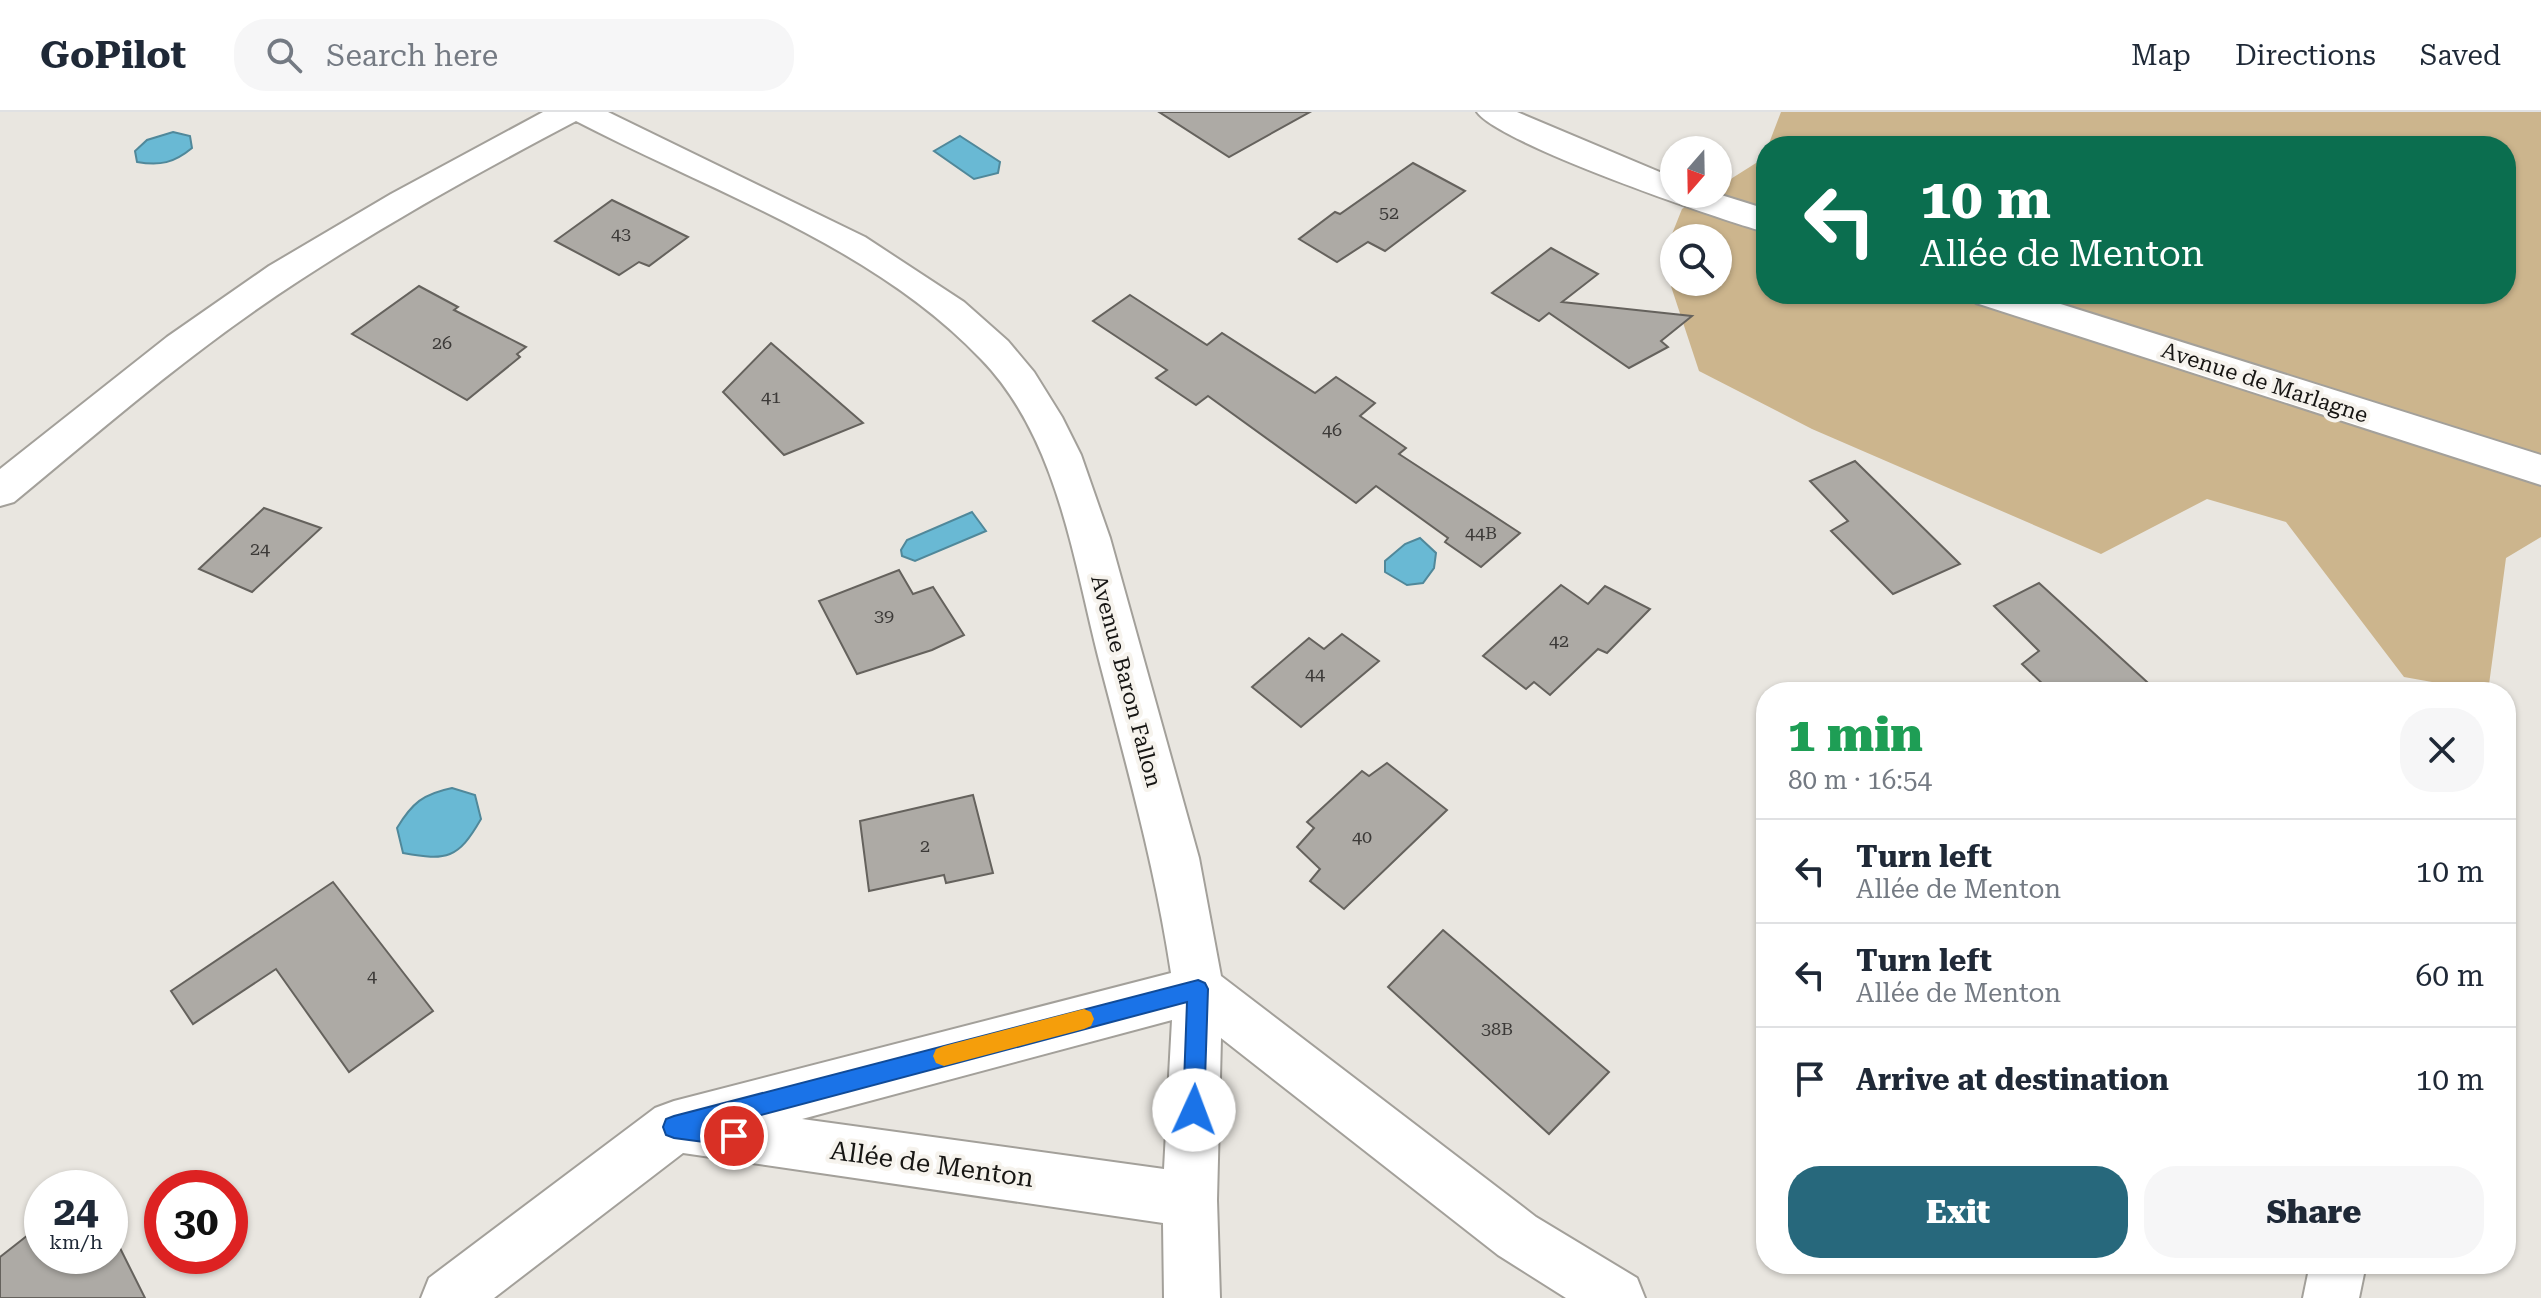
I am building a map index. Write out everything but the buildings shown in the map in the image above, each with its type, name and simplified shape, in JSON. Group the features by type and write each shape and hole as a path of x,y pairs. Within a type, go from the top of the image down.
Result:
{"street":[{"path":"0,491 160,362 245,299 373,218 568,112"},
{"name":"Avenue Baron Fallon","path":"583,112 792,216 906,279 996,351 1021,382 1049,429 1066,471 1104,593 1175,859 1198,989 1190,1200 1192,1298"},
{"path":"1493,112 1522,128 1660,185"},
{"path":"1727,208 1756,218"},
{"name":"Avenue de Marlagne","path":"2020,304 2541,470"},
{"path":"449,1298 674,1127 1198,989 1517,1236 1617,1298"},
{"name":"Allée de Menton","path":"674,1127 1190,1200"},
{"path":"2331,1298 2336,1274"}],"shaded area":[{"path":"1781,112 2541,112 2541,537 2506,558 2489,682 2432,682 2404,677 2286,522 2207,499 2101,554 1812,429 1699,371 1674,296 1732,296 1732,224 1676,224 1682,209 1732,208 1732,178 1756,163 1756,304 2516,304 2516,136 1772,136"}],"water":[{"path":"173,132 190,136 192,148 166,162 137,162 135,151 147,140"},
{"path":"960,136 1000,162 998,173 974,179 934,151"},
{"path":"972,512 986,531 915,561 902,556 901,550 907,540"},
{"path":"1420,538 1436,553 1434,568 1423,583 1407,585 1385,572 1385,561 1405,544"},
{"path":"452,788 475,795 481,819 473,832 450,854 431,857 403,853 397,828 408,812 433,793"}],"slow traffic":[{"path":"944,1056 1084,1019"}],"route":[{"path":"734,1136 674,1127 1198,989 1194,1110"}]}
